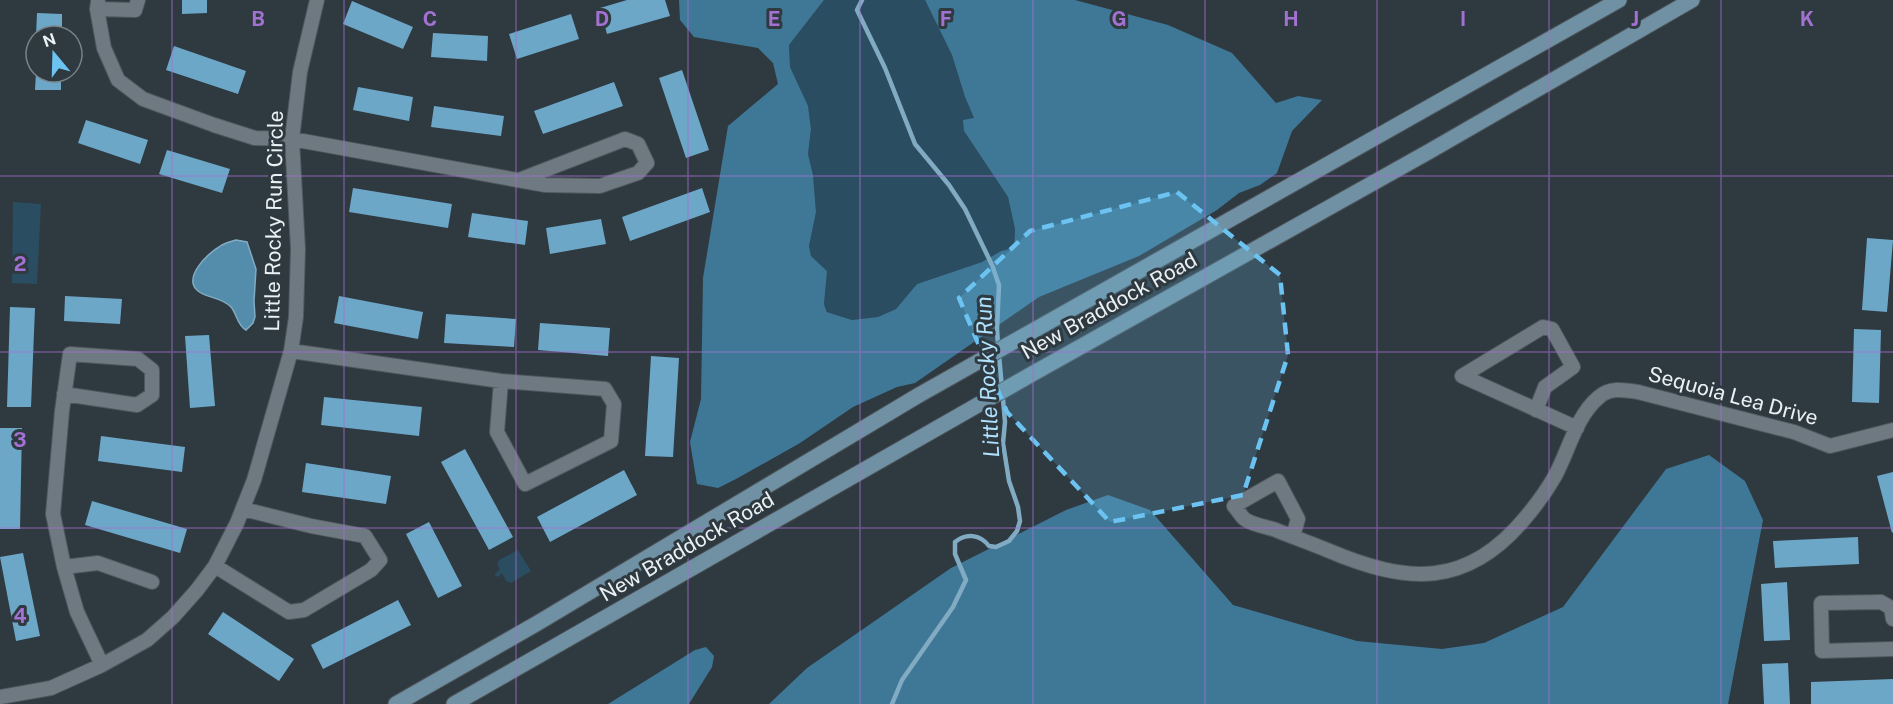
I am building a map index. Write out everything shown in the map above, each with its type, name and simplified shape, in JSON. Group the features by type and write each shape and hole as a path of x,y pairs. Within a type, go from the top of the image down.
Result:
{"main road":[{"name":"New Braddock Road","path":"396,704 536,624 919,395 1619,0"},
{"name":"New Braddock Road","path":"454,704 1692,0"}],"street":[{"path":"138,0 135,10 97,4 104,48 118,80 143,99 214,125 255,138 292,139 545,185 600,186 638,173 646,163 638,144 625,139 519,180"},
{"name":"Little Rocky Run Circle","path":"0,697 51,688 102,665 147,640 179,611 215,566 243,509 254,480 291,351 296,317 298,249 292,139 300,72 317,0"},
{"path":"1536,410 1545,387 1573,367 1552,328 1543,327 1462,376 1536,410 1577,428"},
{"path":"291,351 501,381 605,389 614,404 611,441 525,484 497,432 501,381"},
{"path":"64,393 137,405 152,395 152,370 138,359 70,354 64,393 53,514 64,567 77,612 102,665"},
{"name":"Sequoia Lea Drive","path":"1293,536 1298,519 1278,481 1234,506 1245,519 1293,536 1358,564 1390,571 1420,574 1448,572 1471,562 1496,549 1519,526 1538,503 1555,476 1590,406 1600,395 1619,389 1794,432 1830,446 1893,429"},
{"path":"215,566 289,612 304,610 371,570 380,560 365,536 310,526 243,509"},
{"path":"64,567 98,563 152,582"},
{"path":"1893,619 1891,608 1881,602 1821,603 1822,651 1893,649"}],"highlighted area":[{"path":"1177,192 1280,275 1288,355 1243,495 1110,522 1007,412 959,298 1030,231"}],"shaded area":[{"path":"679,0 824,0 789,45 790,67 808,106 811,129 808,154 813,175 816,212 809,246 811,256 827,271 824,304 827,312 852,320 878,317 896,309 917,284 982,262 1001,251 1014,248 1015,229 1008,197 964,131 963,120 974,118 952,55 925,0 1075,0 1168,25 1232,53 1276,103 1298,96 1322,100 1292,131 1277,173 1260,185 1239,193 1217,210 1139,256 1039,297 915,383 897,387 853,407 800,443 718,488 697,484 690,442 701,399 703,278 728,126 778,84 773,63 758,48 694,37 680,20"},
{"path":"824,0 925,0 952,55 974,118 964,131 1008,197 1015,229 1014,248 1001,251 982,262 917,284 896,309 878,317 852,320 828,312 824,304 827,271 811,256 809,246 816,212 813,175 808,154 811,129 808,107 790,67 789,45"},
{"path":"13,202 41,204 37,284 12,283"},
{"path":"236,240 247,242 256,269 255,317 246,330 231,307 223,301 198,291 193,279 198,266 214,250"},
{"path":"1709,455 1745,481 1763,520 1728,704 769,704 807,668 951,568 1066,510 1108,495 1150,510 1233,605 1357,641 1442,649 1484,643 1563,607 1666,469"},
{"path":"518,550 531,571 511,583 506,581 502,573 498,577 494,575 500,569 497,564 499,560"},
{"path":"706,647 714,656 712,667 689,704 608,704 695,650"}],"building":[{"path":"182,0 207,0 207,13 182,14"},
{"path":"627,0 665,0 670,16 607,34 600,8"},
{"path":"352,1 413,27 403,49 343,24"},
{"path":"37,13 62,14 62,24 37,24"},
{"path":"571,14 579,39 517,59 509,34"},
{"path":"433,33 488,36 487,61 431,57"},
{"path":"174,46 246,71 238,94 166,70"},
{"path":"682,70 709,150 686,158 659,78"},
{"path":"614,82 623,106 543,134 534,111"},
{"path":"35,84 61,84 61,90 35,90"},
{"path":"358,87 413,97 409,121 353,110"},
{"path":"434,106 504,116 501,136 431,127"},
{"path":"86,120 148,140 140,164 78,143"},
{"path":"167,150 230,169 222,193 159,174"},
{"path":"353,188 452,204 448,228 349,212"},
{"path":"702,188 710,212 630,241 622,217"},
{"path":"472,213 528,221 525,245 468,237"},
{"path":"601,219 606,244 550,254 546,228"},
{"path":"1867,238 1893,240 1887,312 1862,310"},
{"path":"65,296 122,299 120,324 64,321"},
{"path":"339,296 423,312 418,339 334,323"},
{"path":"10,307 35,308 31,407 7,407"},
{"path":"446,314 516,319 514,347 444,343"},
{"path":"540,323 610,328 608,356 538,350"},
{"path":"1854,329 1881,330 1879,403 1852,402"},
{"path":"209,335 215,406 190,408 185,336"},
{"path":"651,356 679,358 673,457 645,456"},
{"path":"324,397 422,407 419,436 321,425"},
{"path":"0,428 22,428 20,529 0,529"},
{"path":"101,436 185,447 182,472 98,461"},
{"path":"465,449 513,537 489,550 441,462"},
{"path":"306,463 391,476 386,504 302,492"},
{"path":"624,470 637,495 550,542 537,517"},
{"path":"1893,472 1893,532 1892,533 1877,476"},
{"path":"92,501 187,529 180,553 85,525"},
{"path":"429,522 462,586 438,598 406,534"},
{"path":"1858,537 1859,564 1775,568 1773,541"},
{"path":"23,553 40,636 16,641 0,557"},
{"path":"1787,582 1790,640 1764,641 1761,584"},
{"path":"398,600 411,625 323,669 311,645"},
{"path":"223,612 294,659 279,681 208,634"},
{"path":"1788,663 1790,704 1764,704 1762,664"},
{"path":"1893,679 1893,704 1811,704 1811,682"}],"waterway":[{"name":"Little Rocky Run","path":"862,0 857,10 885,68 915,144 949,185 965,209 992,265 999,285 998,346"},
{"name":"Little Rocky Run","path":"892,704 902,680 953,607 966,580 955,554 955,542 964,537 973,536 989,546 996,547 1009,541 1017,531 1020,521 1018,507 1009,481 1003,443 1005,422 999,355"}]}
